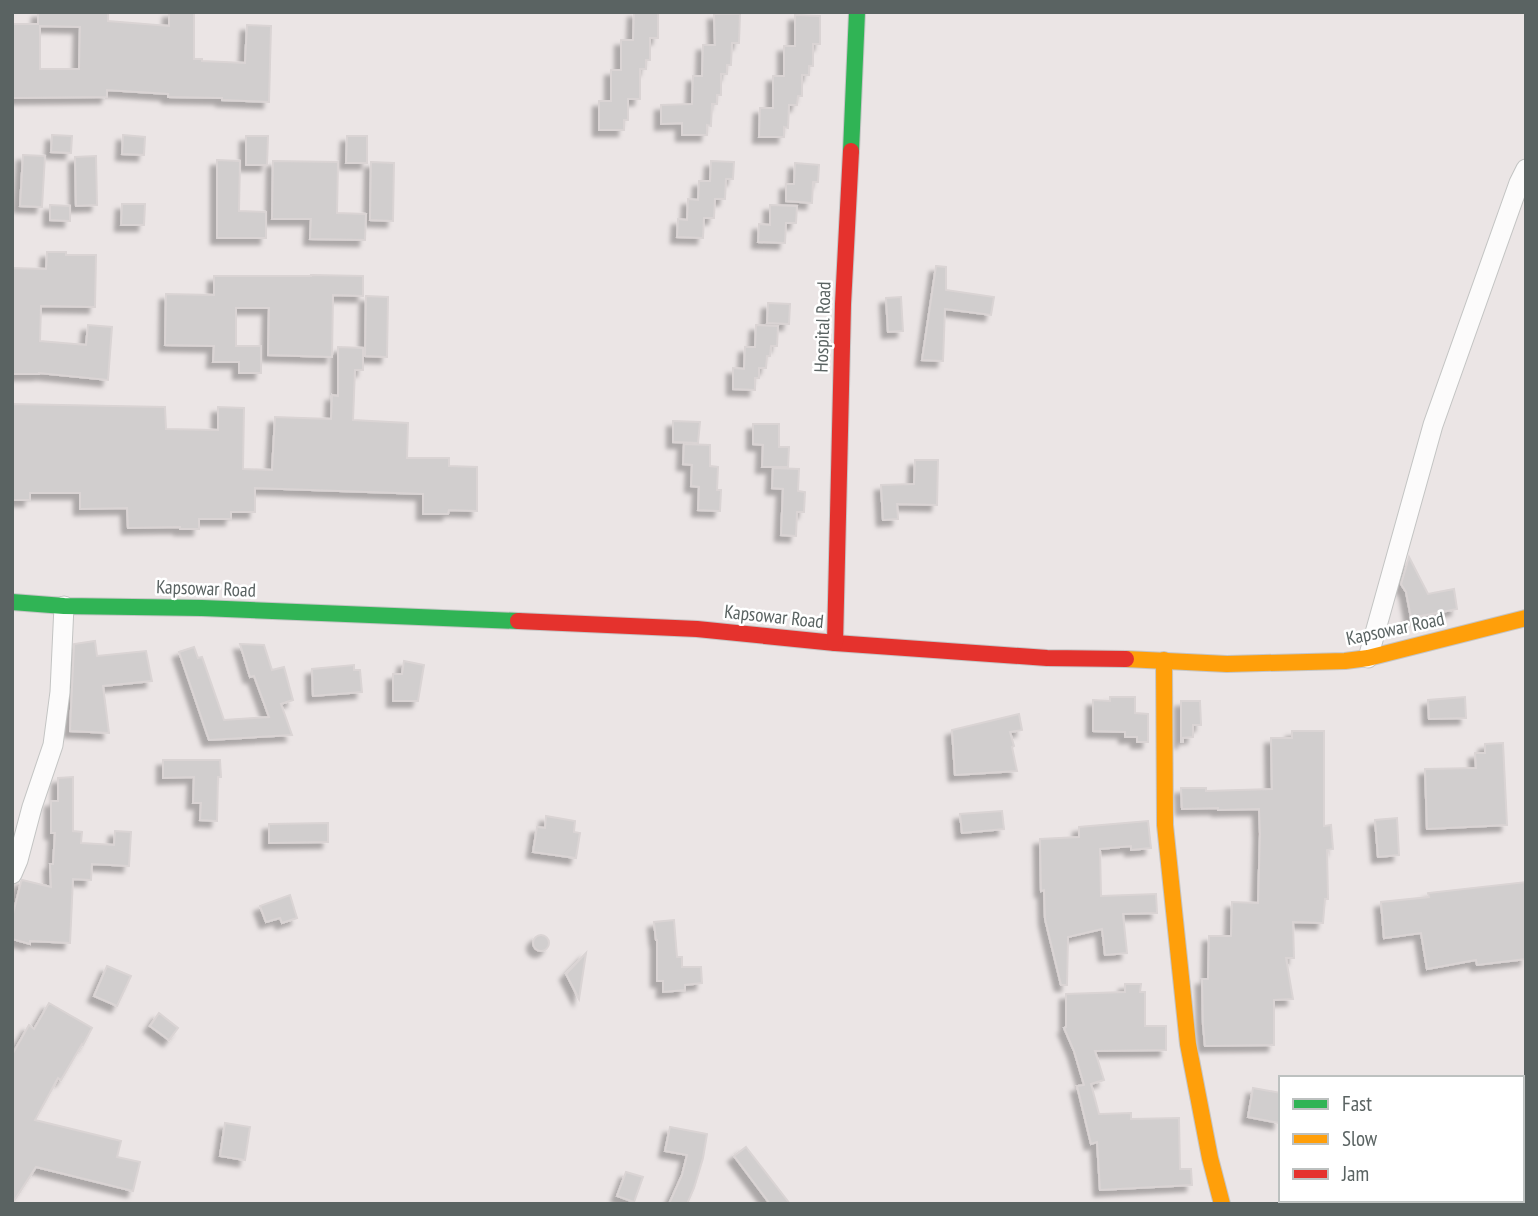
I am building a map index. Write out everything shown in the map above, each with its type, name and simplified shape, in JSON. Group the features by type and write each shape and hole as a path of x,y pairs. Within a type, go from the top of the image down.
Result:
{"main road":[{"name":"Hospital Road","path":"835,643 843,304 857,12"},
{"name":"Kapsowar Road","path":"12,602 683,629 1047,658 1227,664 1368,658 1526,618"},
{"path":"1164,660 1165,825 1170,880 1188,1044 1210,1158 1222,1204"}],"street":[{"path":"1368,658 1433,425 1526,169"},
{"path":"12,874 53,745 60,692 64,606"}],"building":[{"path":"38,12 108,12 108,21 169,26 169,12 194,12 194,59 245,63 247,25 271,26 269,102 168,97 168,94 107,90 107,97 13,98 12,24 38,24","holes":["40,26 80,27 79,69 40,69"]},
{"path":"634,12 658,12 658,38 650,38 650,60 646,60 646,69 640,69 640,99 628,99 628,120 624,120 624,130 599,130 599,101 611,101 611,70 621,70 621,40 633,40"},
{"path":"714,14 740,14 739,43 732,43 731,65 727,65 727,74 721,74 721,95 717,95 717,104 712,104 711,126 707,125 707,135 682,135 682,123 661,124 661,105 692,104 693,76 702,76 703,45 715,45"},
{"path":"795,15 820,16 820,44 813,44 813,66 809,66 809,75 802,75 802,96 798,96 797,105 789,105 788,128 784,127 784,137 759,137 760,108 773,108 773,76 784,76 784,46 795,46"},
{"path":"52,135 72,136 71,153 51,152"},
{"path":"123,135 145,137 144,155 122,154"},
{"path":"246,136 268,136 267,165 246,165"},
{"path":"347,136 367,136 367,163 346,163"},
{"path":"23,155 45,156 42,207 20,206"},
{"path":"96,156 97,205 76,206 75,157"},
{"path":"217,160 240,161 239,211 266,212 266,238 217,238"},
{"path":"273,161 338,162 337,213 366,214 365,240 310,239 311,219 272,219"},
{"path":"711,161 734,162 733,179 726,179 725,199 715,199 714,218 704,218 703,238 677,237 678,219 687,220 688,199 698,200 699,181 710,181"},
{"path":"371,162 394,163 393,221 370,220"},
{"path":"795,163 819,165 818,182 813,182 812,203 786,201 786,184 794,184"},
{"path":"122,204 145,204 144,225 121,225"},
{"path":"50,205 70,206 70,221 50,220"},
{"path":"770,205 797,206 796,223 786,223 785,243 758,242 759,224 770,225"},
{"path":"47,252 96,255 95,307 41,306 40,341 86,345 88,325 112,327 108,380 39,373 12,374 12,268 46,269"},
{"path":"936,266 946,267 946,290 994,297 991,315 945,309 943,361 922,360"},
{"path":"214,276 363,276 363,296 333,295 332,357 268,355 269,308 236,308 236,346 261,346 261,373 239,373 239,362 213,362 214,346 165,345 166,294 214,295"},
{"path":"366,296 388,297 387,357 365,356"},
{"path":"901,297 903,331 888,332 886,298"},
{"path":"768,303 790,304 789,324 767,323"},
{"path":"756,325 778,326 777,346 771,346 766,368 759,368 759,378 755,378 755,390 733,389 733,368 744,369 745,347 755,347"},
{"path":"338,347 363,348 363,370 355,370 353,420 408,423 407,458 449,458 449,466 477,467 477,511 449,510 448,514 423,514 423,494 255,488 255,512 231,512 231,519 199,519 199,529 128,528 127,508 80,509 80,493 30,493 30,500 12,500 12,404 165,407 166,429 218,430 218,407 244,408 243,469 272,470 275,417 331,419 332,395 338,396"},
{"path":"673,421 700,422 698,443 673,442"},
{"path":"753,424 779,424 779,447 789,447 788,467 762,467 763,445 753,444"},
{"path":"684,444 710,445 710,466 718,467 720,511 698,510 699,487 691,486 692,465 683,464"},
{"path":"915,460 938,460 937,505 897,504 898,519 883,520 881,485 914,484"},
{"path":"773,468 799,469 798,491 805,492 804,512 797,512 796,536 781,535 783,489 772,488"},
{"path":"1409,557 1428,594 1454,589 1457,609 1411,618 1406,592 1401,584"},
{"path":"95,641 97,656 146,651 152,681 103,686 109,733 70,731 74,644"},
{"path":"240,644 264,645 272,670 284,667 293,700 281,704 292,735 209,740 179,652 194,647 198,658 202,657 224,720 269,717 254,676 250,677"},
{"path":"404,661 424,665 418,701 393,701 393,674 402,674"},
{"path":"354,665 354,670 360,670 362,692 313,696 312,669"},
{"path":"1110,697 1135,697 1135,713 1148,714 1148,742 1137,742 1137,737 1125,737 1125,732 1093,731 1093,700 1110,701"},
{"path":"1465,697 1466,718 1429,719 1428,700"},
{"path":"1181,701 1200,701 1201,725 1193,725 1193,737 1183,738 1183,742 1181,742"},
{"path":"1019,714 1022,730 1010,732 1017,771 955,775 952,730"},
{"path":"1292,731 1324,731 1324,826 1331,825 1333,849 1327,850 1328,899 1325,899 1323,923 1293,922 1294,958 1286,958 1293,999 1274,1000 1274,1045 1205,1046 1202,979 1208,979 1209,936 1231,936 1232,902 1258,903 1259,809 1182,809 1181,788 1206,788 1206,791 1272,789 1271,738 1292,738"},
{"path":"1503,743 1507,825 1427,829 1425,769 1476,768 1475,753 1485,753 1485,744"},
{"path":"163,760 220,760 217,821 200,820 201,803 193,803 194,777 163,778"},
{"path":"73,777 73,831 82,832 81,843 114,845 115,831 131,832 129,866 92,864 91,880 73,879 70,943 30,941 30,944 12,939 12,918 22,880 51,887 50,864 53,864 55,833 51,833 51,801 58,801 58,778"},
{"path":"1002,811 1004,829 962,833 960,814"},
{"path":"546,816 575,821 574,832 580,833 576,858 533,852 537,827 545,828"},
{"path":"1397,818 1399,855 1378,857 1375,820"},
{"path":"1148,821 1151,848 1131,850 1131,846 1100,849 1101,896 1156,894 1157,913 1123,914 1127,953 1105,955 1102,929 1068,937 1067,985 1061,985 1045,919 1044,890 1041,891 1040,839 1079,837 1079,827"},
{"path":"328,823 328,842 269,843 269,824"},
{"path":"1526,882 1526,959 1477,965 1476,960 1427,969 1421,933 1384,938 1381,902 1429,897 1428,893"},
{"path":"290,895 297,918 282,923 280,918 266,922 260,906"},
{"path":"674,920 677,957 682,957 682,967 701,967 702,983 685,985 685,990 663,992 663,981 657,981 654,922"},
{"path":"538,935 544,935 549,943 547,949 538,951 533,946 533,940"},
{"path":"586,953 579,999 566,974"},
{"path":"107,966 131,976 117,1006 94,996"},
{"path":"1125,984 1141,984 1140,992 1145,992 1145,1026 1166,1026 1166,1050 1095,1051 1104,1080 1091,1084 1099,1114 1131,1113 1131,1119 1179,1118 1180,1169 1191,1169 1192,1185 1100,1190 1097,1142 1091,1144 1077,1086 1084,1085 1064,1028 1066,994 1125,992"},
{"path":"49,1003 92,1028 61,1080 58,1078 35,1120 121,1141 117,1157 140,1162 133,1191 36,1167 12,1204 12,1055 29,1025 34,1029"},
{"path":"159,1013 178,1028 169,1040 150,1026"},
{"path":"1253,1088 1279,1093 1279,1123 1248,1117"},
{"path":"225,1123 250,1127 245,1160 220,1156"},
{"path":"670,1127 707,1134 703,1158 687,1204 669,1204 682,1175 687,1155 665,1151"},
{"path":"746,1147 790,1204 770,1204 734,1156"},
{"path":"626,1172 643,1177 634,1202 617,1196"}],"traffic: fast":[{"path":"851,151 857,12"},
{"path":"12,602 518,621"}],"traffic: slow":[{"path":"1126,659 1227,664 1345,661 1368,658 1526,618"},
{"path":"1164,660 1165,825 1188,1044 1210,1158 1222,1204"}],"traffic: jam":[{"path":"835,643 843,304 851,151"},
{"path":"518,621 697,629 835,643 1047,658 1126,659"}]}
